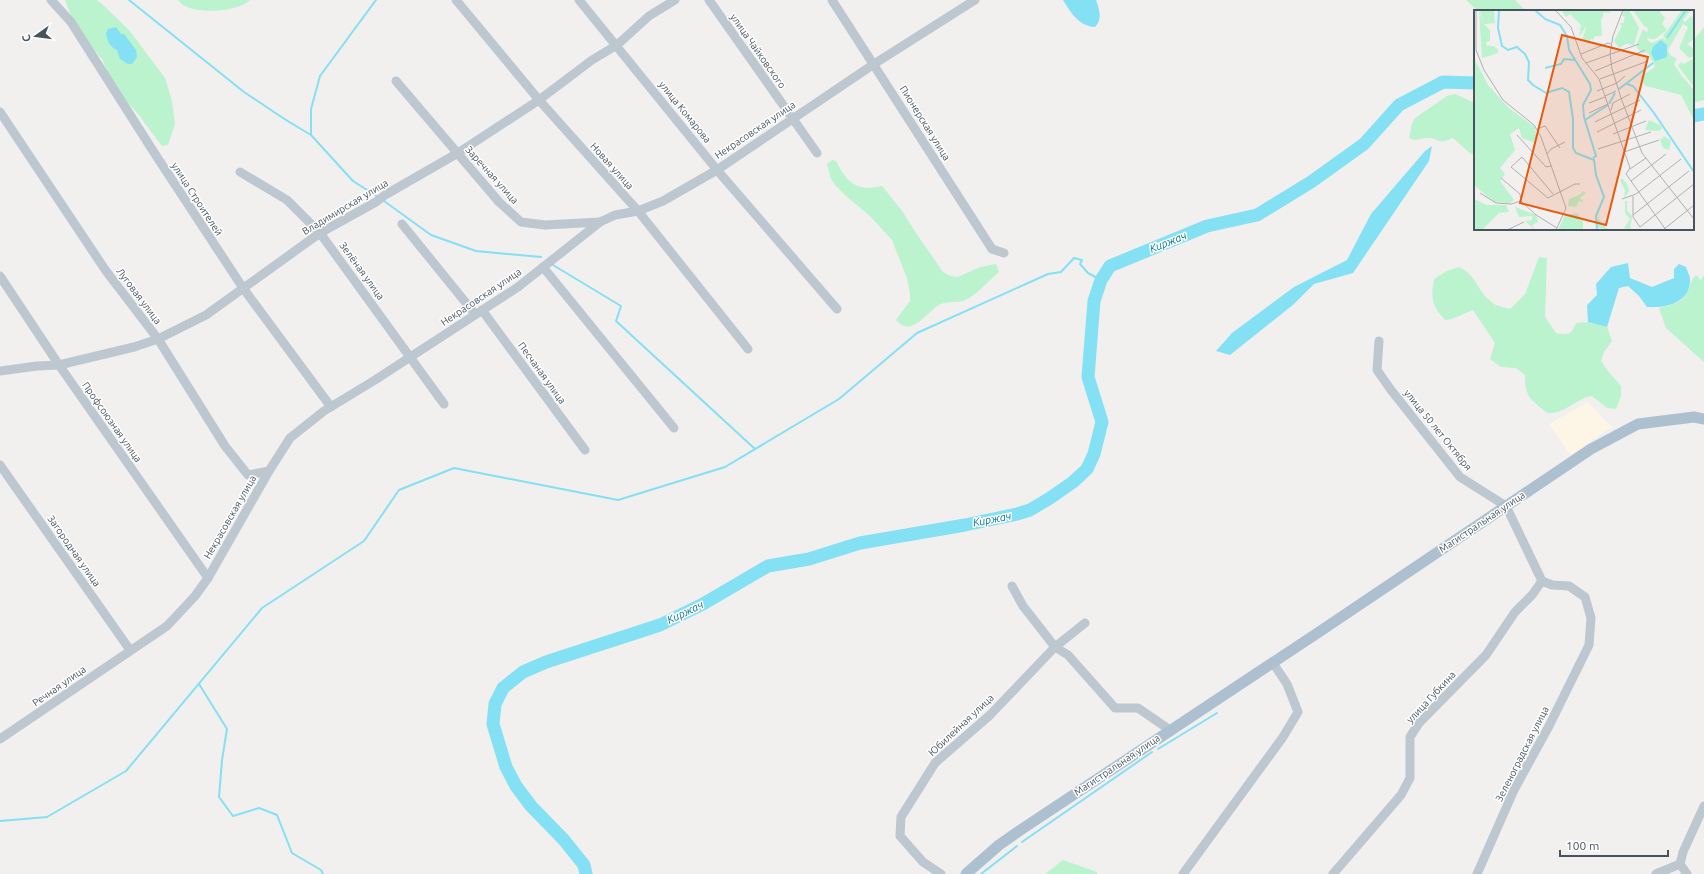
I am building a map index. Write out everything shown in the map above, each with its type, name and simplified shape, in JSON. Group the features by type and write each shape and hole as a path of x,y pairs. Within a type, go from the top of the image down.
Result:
{"main road":[{"name":"Магистральная улица","path":"966,874 999,845 1170,730 1274,663 1591,449 1638,424 1694,417 1704,419"}],"street":[{"name":"улица Строителей","path":"50,0 71,22 151,148 243,288 331,406"},
{"name":"Новая улица","path":"456,0 539,100 638,212 748,349"},
{"name":"улица Комарова","path":"579,0 717,170 837,309"},
{"name":"Владимирская улица","path":"0,371 37,366 59,365 134,347 158,339 206,315 320,233 376,202 458,153 539,100 592,60 616,45 649,16 675,0"},
{"name":"улица Чайковского","path":"709,0 817,153"},
{"name":"Пионерская улица","path":"832,0 992,249 1004,253"},
{"name":"Некрасовская улица","path":"130,650 167,626 195,596 208,578 269,471 290,438 331,406 518,287 600,222 615,215 638,212 663,201 717,170 792,118 969,1"},
{"name":"Заречная улица","path":"396,81 499,202 521,222 545,225 600,222"},
{"name":"Луговая улица","path":"0,112 106,271 158,339 225,446 248,475 269,471"},
{"name":"Зелёная улица","path":"240,172 287,200 320,233 444,404"},
{"name":"Песчаная улица","path":"402,224 479,312 585,450"},
{"path":"543,267 674,428"},
{"name":"Профсоюзная улица","path":"0,276 59,365 208,578"},
{"name":"улица 50 лет Октября","path":"1379,341 1377,370 1391,390 1460,477 1506,506"},
{"name":"Загородная улица","path":"0,465 130,650"},
{"path":"1506,506 1542,581"},
{"name":"Зеленоградская улица","path":"1477,874 1514,790 1549,726 1589,645 1591,618 1584,597 1569,586 1552,585 1542,581"},
{"name":"улица Губкина","path":"1333,874 1401,795 1410,778 1410,737 1419,723 1486,655 1515,612 1532,595 1542,581"},
{"path":"1012,586 1023,606 1054,647 1068,655 1115,708 1138,708 1170,730"},
{"name":"Юбилейная улица","path":"941,874 923,862 900,836 901,817 935,763 990,714 1054,647 1085,624"},
{"name":"Речная улица","path":"0,739 130,650"},
{"path":"1183,874 1283,737 1298,712 1287,684 1274,663"},
{"path":"1687,874 1680,864 1683,852 1704,806"},
{"path":"1656,874 1680,864"}],"shaded area":[{"path":"1588,402 1612,427 1570,455 1549,424"}],"green space":[{"path":"65,0 96,0 101,3 129,30 165,78 172,101 175,124 168,145 162,146 138,114 115,89 102,59 76,29"},
{"path":"178,0 250,0 237,7 209,11 191,9 183,5"},
{"path":"1466,0 1515,0 1525,10 1477,10"},
{"path":"1704,27 1704,100 1694,103 1694,40"},
{"path":"1455,94 1474,103 1474,153 1471,154 1453,138 1441,141 1428,138 1417,140 1409,138 1412,123 1415,118 1447,96"},
{"path":"832,160 836,161 844,175 849,180 859,187 873,188 882,186 902,211 943,272 950,276 958,277 980,267 996,264 999,272 968,299 939,305 913,326 907,327 902,325 896,320 910,301 910,293 907,278 892,240 871,217 836,186 831,179 827,164"},
{"path":"1539,257 1547,258 1545,317 1556,333 1567,334 1571,332 1576,323 1588,322 1607,327 1612,341 1604,352 1601,361 1621,386 1621,396 1616,409 1607,408 1592,396 1580,400 1560,411 1547,413 1530,397 1526,389 1525,375 1516,368 1501,367 1490,359 1495,343 1473,310 1452,319 1445,320 1437,310 1432,296 1434,279 1447,271 1459,267 1469,274 1491,302 1510,309 1525,294"},
{"path":"1696,275 1701,280 1704,275 1704,362 1666,328 1659,308 1674,304 1681,300 1686,294"},
{"path":"1063,860 1097,872 1097,874 1045,874"}],"water":[{"path":"1063,0 1096,0 1100,17 1095,27 1084,24 1076,18"},
{"path":"116,27 121,34 124,34 136,50 137,57 132,64 128,64 120,59 117,50 112,47 108,41 106,33 108,29"},
{"path":"1432,146 1429,161 1353,273 1314,284 1294,304 1230,355 1216,351 1232,333 1294,287 1347,260 1371,214 1425,151"},
{"path":"1628,263 1630,278 1652,287 1674,278 1674,269 1679,264 1686,267 1690,280 1688,289 1680,300 1674,303 1661,307 1647,307 1639,296 1628,286 1619,288 1607,327 1588,322 1587,305 1597,295 1596,284 1611,267"}],"waterway":[{"path":"129,0 244,92 311,135 353,181 378,197"},
{"path":"311,135 311,109 320,76 376,0"},
{"name":"Киржач","path":"586,874 584,865 564,840 531,806 516,786 506,767 493,724 495,704 503,688 523,672 546,662 660,625 703,604 768,566 809,559 860,543 965,525 1017,514 1030,510 1050,498 1073,482 1087,469 1094,454 1102,422 1088,377 1094,301 1101,280 1110,266 1207,226 1257,215 1311,182 1364,144 1399,105 1443,82 1474,83"},
{"name":"Киржач","path":"1694,116 1704,114"},
{"path":"384,201 431,235 476,251 541,257"},
{"path":"0,821 47,817 126,771 262,608 364,541 399,490 454,468 618,500 725,467 839,399 917,333 1048,274 1061,272 1074,258 1082,260 1080,264 1088,273 1101,280"},
{"path":"553,265 621,306 616,321 755,449"},
{"path":"199,684 227,729 222,760 219,797 233,816 259,808 277,815 292,853 321,870 323,874"},
{"path":"1158,749 1217,713"},
{"path":"1022,842 1152,752"},
{"path":"981,874 1017,846"}]}
